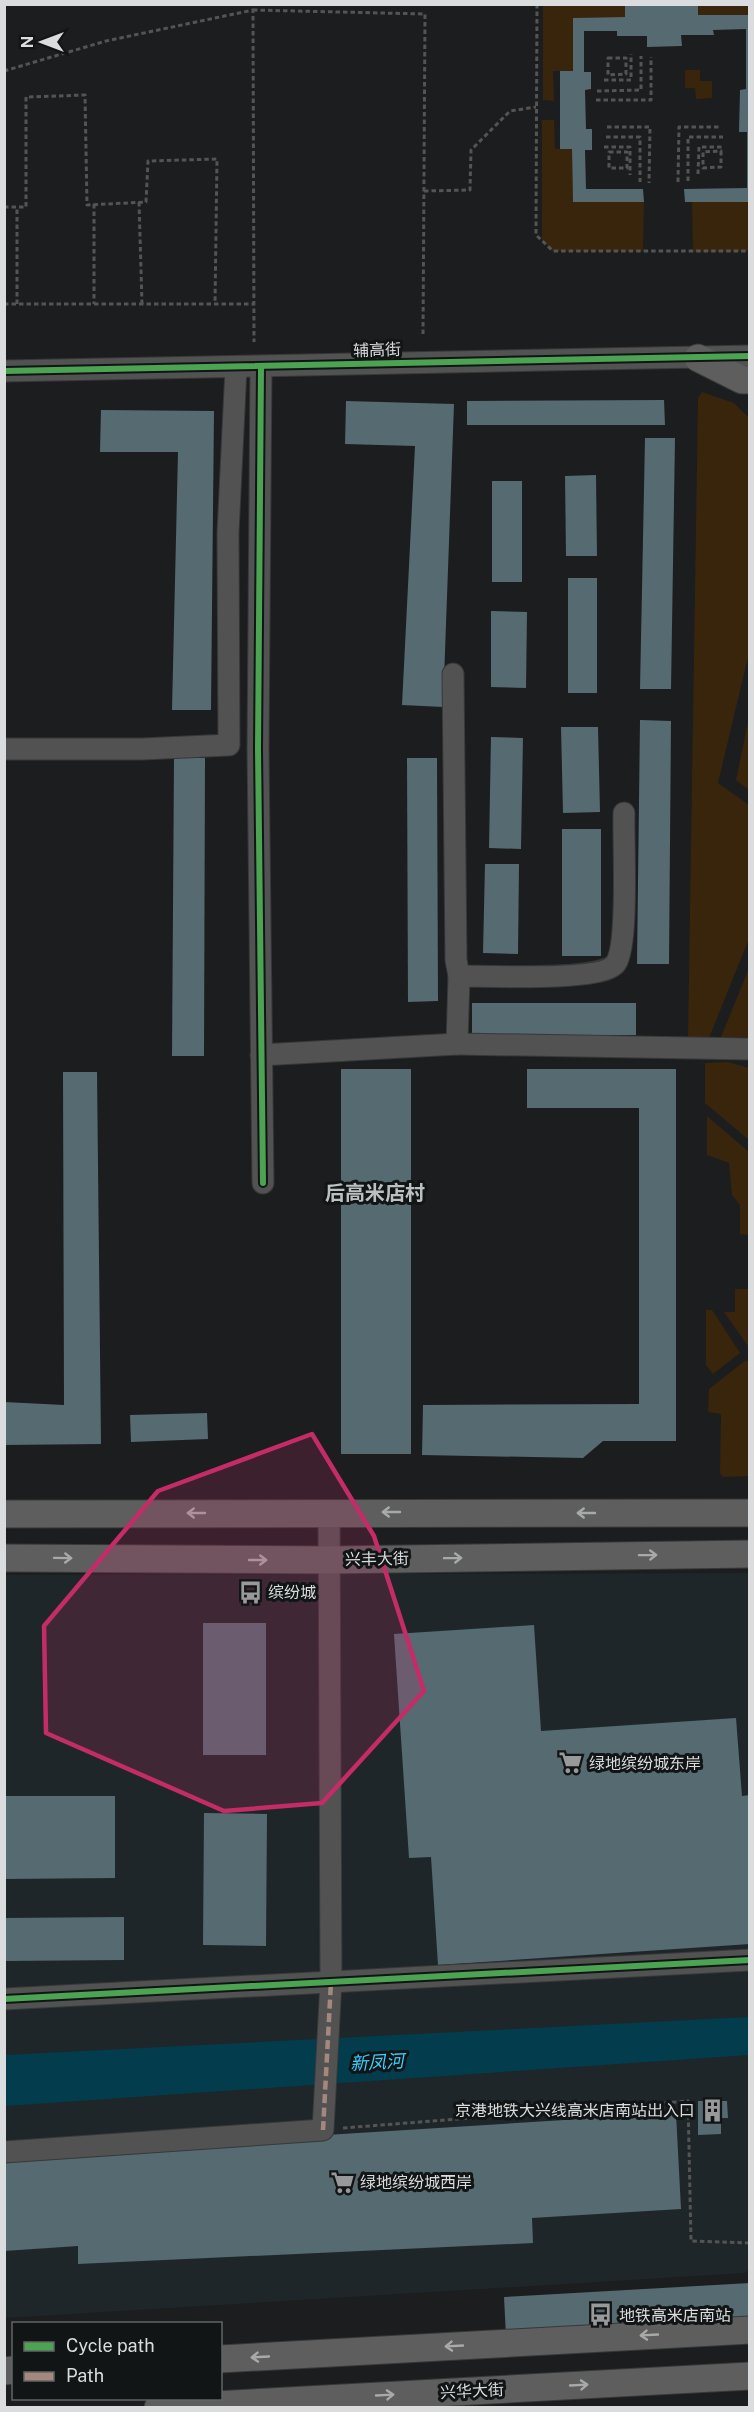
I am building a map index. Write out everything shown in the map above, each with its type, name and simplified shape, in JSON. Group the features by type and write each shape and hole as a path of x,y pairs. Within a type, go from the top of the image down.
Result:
{"main road":[{"path":"698,358 742,380 750,380"},
{"path":"4,1514 750,1513"},
{"name":"兴丰大街","path":"4,1558 327,1560 750,1554"},
{"path":"687,1555 715,1566 750,1567"},
{"path":"682,2334 716,2319 750,2315"},
{"path":"222,2359 750,2330"},
{"name":"兴华大街","path":"158,2408 750,2376"}],"street":[{"name":"辅高街","path":"4,371 750,356"},
{"path":"261,367 258,749 263,1183"},
{"path":"4,749 142,749 229,745 228,533 236,368"},
{"path":"453,674 456,960 459,976 457,1044"},
{"path":"459,976 582,976 608,971 616,963 622,937 624,813"},
{"path":"261,1055 457,1044 750,1049"},
{"path":"4,2152 323,2130 331,1982 327,1560 329,1512"},
{"path":"4,1999 750,1960"}],"path":[{"path":"537,4 536,235 553,251 750,251"},
{"path":"253,10 254,342"},
{"path":"4,71 106,41 253,10 425,14 423,335"},
{"path":"604,80 631,80 631,54"},
{"path":"597,91 641,90 641,56"},
{"path":"596,100 651,100 651,57"},
{"path":"608,58 626,58 626,74 608,75 608,58"},
{"path":"4,207 26,207 26,97 85,95 87,205 146,202 148,160 217,159 215,304"},
{"path":"424,191 470,190 471,150 510,111 536,107"},
{"path":"608,127 650,127 650,183"},
{"path":"678,182 679,127 721,127"},
{"path":"606,137 640,137 640,182"},
{"path":"688,181 688,137 723,137"},
{"path":"604,147 630,147 630,175"},
{"path":"698,174 699,147 724,147"},
{"path":"609,152 627,152 627,168 609,168 609,152"},
{"path":"703,152 720,152 721,167 703,168 703,152"},
{"path":"139,202 142,304"},
{"path":"94,204 94,304"},
{"path":"17,207 17,304"},
{"path":"4,304 254,304"},
{"path":"323,2130 688,2102 692,2241 750,2243"}],"highlighted area":[{"path":"312,1434 374,1536 424,1691 322,1803 224,1811 46,1733 44,1626 158,1491"}],"shaded area":[{"path":"543,5 625,5 625,17 573,18 573,71 553,71 554,101 543,100"},
{"path":"698,5 749,5 749,15 698,15"},
{"path":"685,70 700,70 700,81 712,81 712,98 696,99 695,88 685,88"},
{"path":"542,120 554,120 555,149 572,149 573,202 644,202 643,251 553,251 542,240"},
{"path":"692,202 749,202 749,251 693,252"},
{"path":"702,392 734,403 749,418 749,653 718,783 749,805 750,936 709,1038 688,1038 698,398"},
{"path":"749,717 750,790 736,780"},
{"path":"749,968 749,1037 721,1037"},
{"path":"728,1062 749,1068 749,1140 705,1103 705,1063"},
{"path":"707,1116 749,1152 749,1235 740,1234 740,1205 732,1195 729,1163 707,1155"},
{"path":"735,1289 749,1289 748,1346 724,1312 735,1312"},
{"path":"706,1310 712,1310 740,1353 713,1374 706,1365"},
{"path":"746,1360 750,1365 749,1476 723,1477 720,1473 721,1414 708,1412 709,1389"},
{"path":"749,1573 750,2268 745,2273 5,2318 5,1575"}],"water":[{"name":"新凤河","path":"749,2017 749,2055 5,2106 5,2055"}],"building":[{"path":"625,4 698,4 698,15 750,15 750,202 685,202 684,189 747,188 747,132 739,132 740,90 746,89 746,29 713,30 714,35 681,35 682,46 647,47 647,36 617,36 617,31 584,31 584,72 591,72 591,89 585,90 586,129 592,129 592,150 585,150 586,189 643,189 644,202 573,202 572,149 560,149 560,71 573,71 573,18 625,17"},
{"path":"664,400 665,425 467,425 467,401"},
{"path":"346,401 454,404 443,707 402,705 415,446 345,444"},
{"path":"101,410 214,411 211,710 172,710 178,452 100,452"},
{"path":"645,438 675,438 671,689 640,689"},
{"path":"596,475 597,556 566,556 565,476"},
{"path":"492,481 522,481 522,582 492,582"},
{"path":"568,578 597,578 597,693 568,693"},
{"path":"491,611 527,612 526,688 491,687"},
{"path":"640,720 671,721 669,964 637,964"},
{"path":"561,727 598,727 600,812 563,813"},
{"path":"491,737 523,738 521,849 489,848"},
{"path":"174,758 205,758 204,1056 172,1056"},
{"path":"407,758 437,758 438,1001 408,1002"},
{"path":"562,829 601,829 601,956 562,956"},
{"path":"485,864 519,864 518,954 483,953"},
{"path":"472,1003 636,1003 636,1035 472,1035"},
{"path":"341,1069 411,1069 411,1454 341,1454"},
{"path":"527,1069 676,1069 676,1441 603,1441 583,1458 422,1455 423,1405 639,1404 639,1108 527,1108"},
{"path":"63,1072 97,1072 101,1444 4,1445 4,1402 64,1405"},
{"path":"207,1413 208,1439 131,1442 130,1415"},
{"path":"203,1623 266,1623 266,1755 203,1755"},
{"name":"绿地缤纷城东岸","path":"534,1625 541,1731 736,1718 742,1796 750,1795 750,1944 438,1965 431,1857 409,1858 394,1634"},
{"path":"4,1796 115,1796 115,1878 4,1879"},
{"path":"204,1813 267,1814 266,1946 203,1945"},
{"path":"124,1917 124,1960 4,1961 4,1918"},
{"name":"京港地铁大兴线高米店南站出入口","path":"698,2101 727,2101 728,2118 721,2118 721,2134 698,2135"},
{"name":"绿地缤纷城西岸","path":"676,2113 681,2209 532,2218 533,2243 78,2264 78,2246 4,2251 4,2155"},
{"path":"750,2283 750,2342 507,2356 504,2297"}],"marked path":[{"path":"323,2130 331,1982"}],"cycle path":[{"path":"4,371 750,356"},
{"path":"261,367 258,749 263,1183"},
{"path":"4,1999 750,1960"}],"place":[{"name":"缤纷城","path":"250,1592"},
{"name":"绿地缤纷城东岸","path":"571,1763"},
{"name":"京港地铁大兴线高米店南站出入口","path":"713,2110"},
{"name":"绿地缤纷城西岸","path":"342,2182"},
{"name":"地铁高米店南站","path":"601,2315"}],"district":[{"name":"后高米店村","path":"375,1193"}]}
